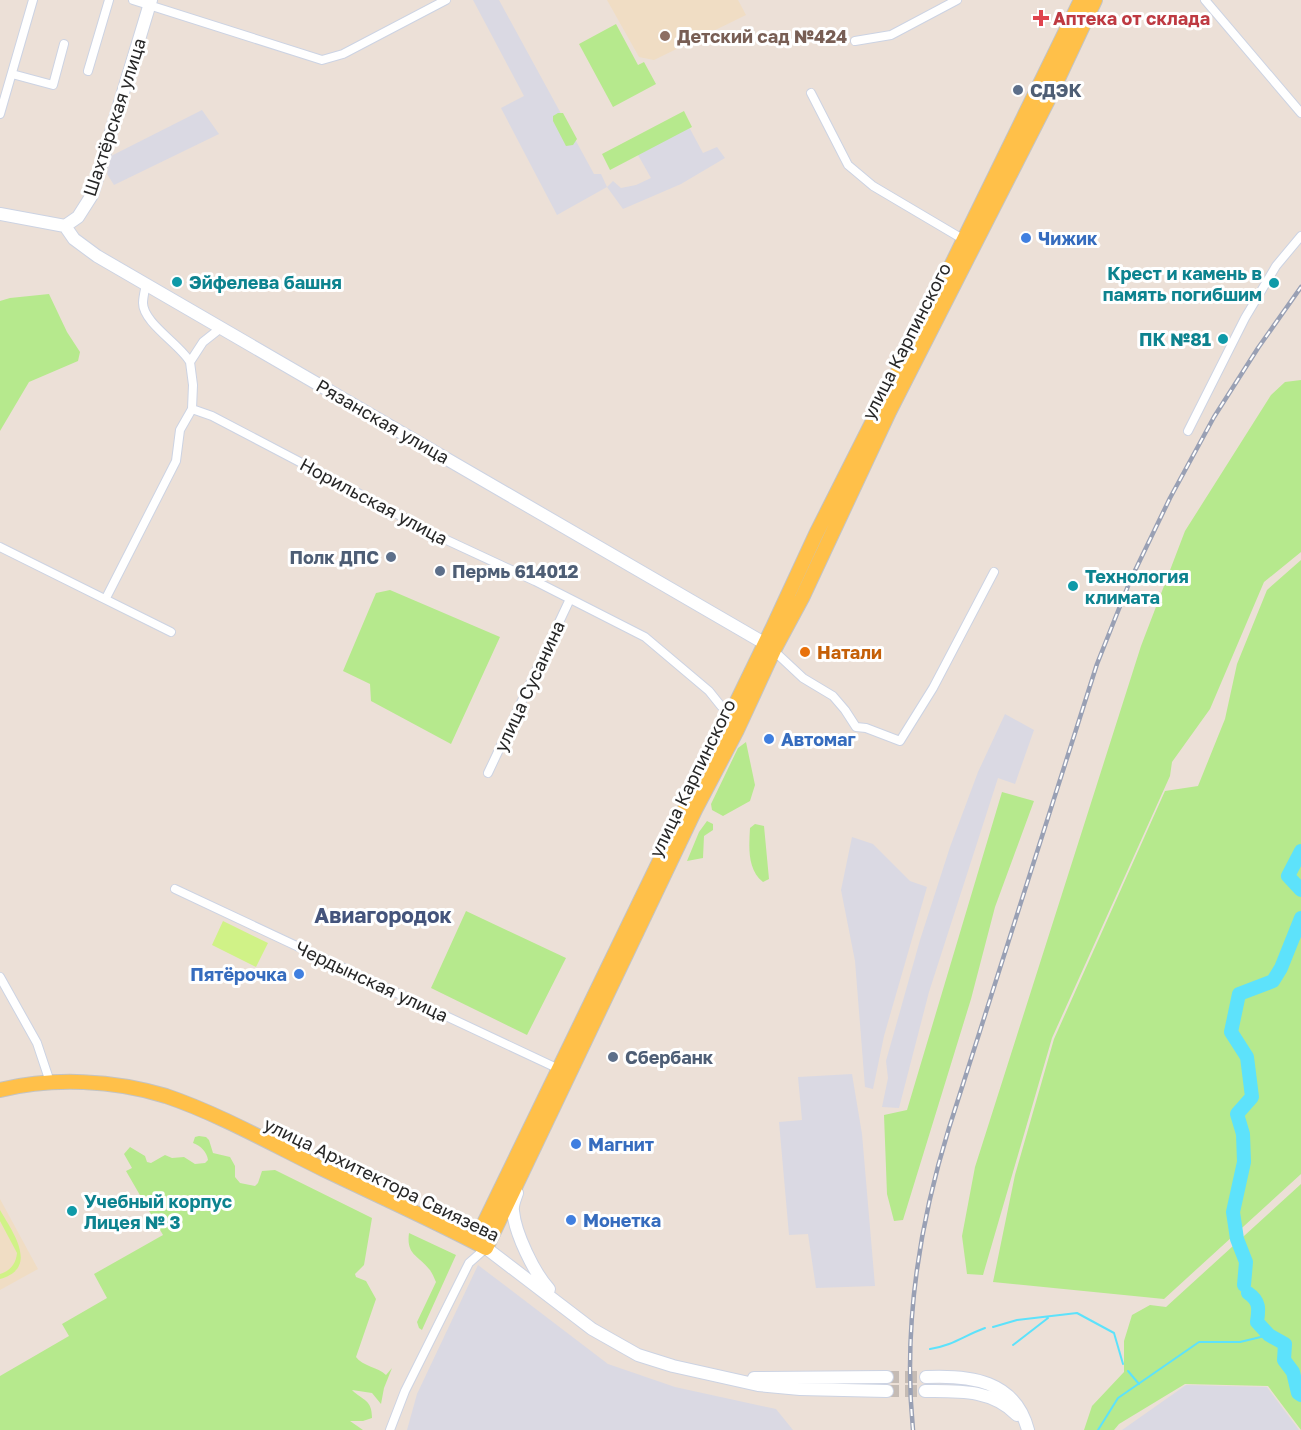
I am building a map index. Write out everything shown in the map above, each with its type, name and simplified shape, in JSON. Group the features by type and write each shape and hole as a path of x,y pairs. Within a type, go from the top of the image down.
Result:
{"main road":[{"name":"улица Карпинского","path":"1021,138 1082,0"},
{"name":"улица Карпинского","path":"662,868 736,730 820,526 1095,0"},
{"name":"Шахтёрская улица","path":"65,226 78,217 93,195 150,3"},
{"path":"0,214 65,226"},
{"name":"Рязанская улица","path":"65,226 74,239 146,284 769,646"},
{"name":"улица Карпинского","path":"481,1245 649,896 732,711 769,646 802,598 969,242"},
{"path":"820,526 823,536 827,537 834,532"},
{"name":"улица Карпинского","path":"481,1245 523,1171 564,1071"},
{"name":"улица Архитектора Свиязева","path":"0,1090 50,1082 83,1083 136,1089 189,1105 481,1245 601,1335 638,1355 723,1378 789,1389 887,1391"},
{"path":"523,1171 522,1181 513,1204 513,1216 531,1263 545,1285 563,1306"},
{"name":"улица Архитектора Свиязева","path":"723,1378 887,1377"},
{"path":"926,1377 966,1377 991,1384 1014,1401 1028,1430"},
{"path":"925,1391 967,1392 988,1396 1014,1412 1028,1430"}],"street":[{"path":"0,114 33,0"},
{"path":"88,71 109,0"},
{"path":"133,0 150,3 322,60 343,54 446,0"},
{"path":"855,42 891,35 957,0"},
{"path":"1205,0 1301,113"},
{"path":"12,74 53,85 64,44"},
{"path":"811,93 848,165 873,186 969,242"},
{"path":"1188,431 1250,309 1276,266 1301,236"},
{"path":"105,598 176,461 180,430 192,410 193,385 190,362 187,356 151,320 142,305 146,284"},
{"path":"190,362 203,342 222,327"},
{"name":"Норильская улица","path":"192,410 212,416 438,536 645,637 709,692 721,706 732,711"},
{"path":"0,548 171,632"},
{"path":"769,646 803,678 833,696 846,710 856,727 866,728 900,741 933,688 994,572"},
{"name":"улица Сусанина","path":"488,773 570,599"},
{"name":"Чердынская улица","path":"174,890 564,1071"},
{"path":"0,977 37,1043 50,1082"},
{"path":"390,1430 405,1391 469,1263 481,1245"}],"shaded area":[{"path":"473,0 499,0 594,174 601,174 607,187 557,215 501,108 524,96"},
{"name":"Детский сад №424","path":"607,0 738,0 746,15 654,60 639,57"},
{"path":"202,110 219,134 114,185 107,174 111,156"},
{"path":"689,127 703,153 717,147 725,158 681,184 623,209 607,187 613,181 621,188 636,185 651,178 638,155"},
{"path":"1005,714 1034,730 1015,784 998,778 929,992 899,1108 882,1107 888,1078 886,1061 920,940 950,847 978,772"},
{"path":"852,837 873,844 910,881 927,887 884,1036 873,1089 865,1087 855,961 841,890"},
{"path":"852,1074 862,1134 875,1286 816,1288 808,1234 789,1235 779,1122 802,1120 798,1077"},
{"path":"0,1199 38,1269 0,1290"},
{"path":"478,1265 608,1364 675,1387 776,1409 793,1430 407,1430 417,1394"},
{"path":"1186,1385 1267,1387 1299,1430 1122,1430"}],"green space":[{"path":"616,24 638,65 644,62 656,84 613,107 579,44"},
{"path":"684,111 692,127 610,170 602,154"},
{"path":"563,113 577,139 573,145 566,146 553,121 553,116"},
{"path":"49,294 67,332 80,352 78,361 29,382 0,431 0,301"},
{"path":"1301,380 1301,552 1264,582 1210,709 1172,762 1170,776 1052,1038 983,1275 967,1274 962,1236 975,1167 1141,646 1185,531 1271,395 1285,382"},
{"path":"1301,560 1301,1174 1164,1299 993,1282 1015,1175 1054,1039 1165,791 1198,786 1225,719 1237,664 1267,590"},
{"path":"390,590 500,637 451,744 371,701 370,684 343,671 376,593"},
{"path":"746,742 755,785 750,801 723,816 712,810 711,804 738,748"},
{"path":"1002,792 1034,801 995,907 971,999 903,1220 894,1221 887,1194 884,1115 907,1110"},
{"path":"707,821 713,824 713,830 704,836 703,858 687,861 699,832"},
{"path":"755,824 764,826 769,879 763,882 754,871 750,857 750,828"},
{"path":"466,911 566,958 527,1035 431,988"},
{"path":"223,921 268,943 256,967 212,945"},
{"path":"199,1136 209,1140 213,1153 230,1157 235,1166 235,1177 240,1183 255,1186 262,1171 275,1170 372,1218 364,1265 355,1274 356,1277 366,1281 376,1299 356,1357 386,1375 392,1368 384,1388 381,1404 372,1393 352,1390 369,1404 372,1418 350,1421 363,1430 0,1430 0,1376 69,1336 62,1324 107,1298 94,1274 163,1235 126,1171 132,1168 124,1154 130,1147 145,1156 147,1162 151,1163 165,1155 172,1158 184,1157 195,1164 205,1163 208,1160 205,1152 193,1143 195,1137"},
{"path":"1301,1184 1301,1430 1268,1386 1185,1384 1119,1424 1114,1430 1084,1430 1092,1406 1124,1372 1124,1341 1132,1315 1150,1305 1166,1307"},
{"path":"0,1210 16,1238 21,1258 19,1267 12,1274 0,1279 0,1274 14,1264 17,1253 0,1221"},
{"path":"409,1233 456,1255 422,1330 417,1322 436,1282 430,1270 411,1250"}],"waterway":[{"path":"1301,851 1288,876 1301,890"},
{"path":"1244,1285 1246,1262 1237,1239 1233,1212 1244,1162 1243,1134 1237,1114 1252,1097 1247,1057 1231,1032 1239,994 1273,981 1281,968 1301,918"},
{"path":"1248,1293 1255,1299 1258,1306 1257,1322 1269,1335 1285,1344 1284,1360 1293,1372 1298,1393 1301,1395"},
{"path":"993,1327 1017,1320 1077,1313 1114,1333 1123,1364"},
{"path":"1013,1345 1048,1318"},
{"path":"930,1349 952,1343 985,1328"},
{"path":"1098,1430 1118,1398 1199,1342 1240,1342 1269,1335"},
{"path":"1128,1371 1139,1384"}],"tunnel":[{"path":"887,1377 926,1377"},
{"path":"887,1391 925,1391"}],"railway":[{"path":"913,1430 910,1392 912,1315 929,1202 949,1128 1097,664 1130,581 1170,498 1214,417 1258,348 1301,287"}],"place":[{"name":"Аптека от склада","path":"1041,18"},
{"name":"Детский сад №424","path":"665,36"},
{"name":"СДЭК","path":"1018,90"},
{"name":"Чижик","path":"1026,238"},
{"name":"Эйфелева башня","path":"177,282"},
{"name":"Крест и камень в память погибшим","path":"1274,283"},
{"name":"ПК №81","path":"1223,339"},
{"name":"Полк ДПС","path":"391,557"},
{"name":"Пермь 614012","path":"440,571"},
{"name":"Технология климата","path":"1073,586"},
{"name":"Натали","path":"805,652"},
{"name":"Автомаг","path":"769,739"},
{"name":"Пятёрочка","path":"299,974"},
{"name":"Сбербанк","path":"613,1057"},
{"name":"Магнит","path":"576,1144"},
{"name":"Учебный корпус Лицея № 3","path":"72,1211"},
{"name":"Монетка","path":"571,1220"}],"district":[{"name":"Авиагородок","path":"383,915"}]}
